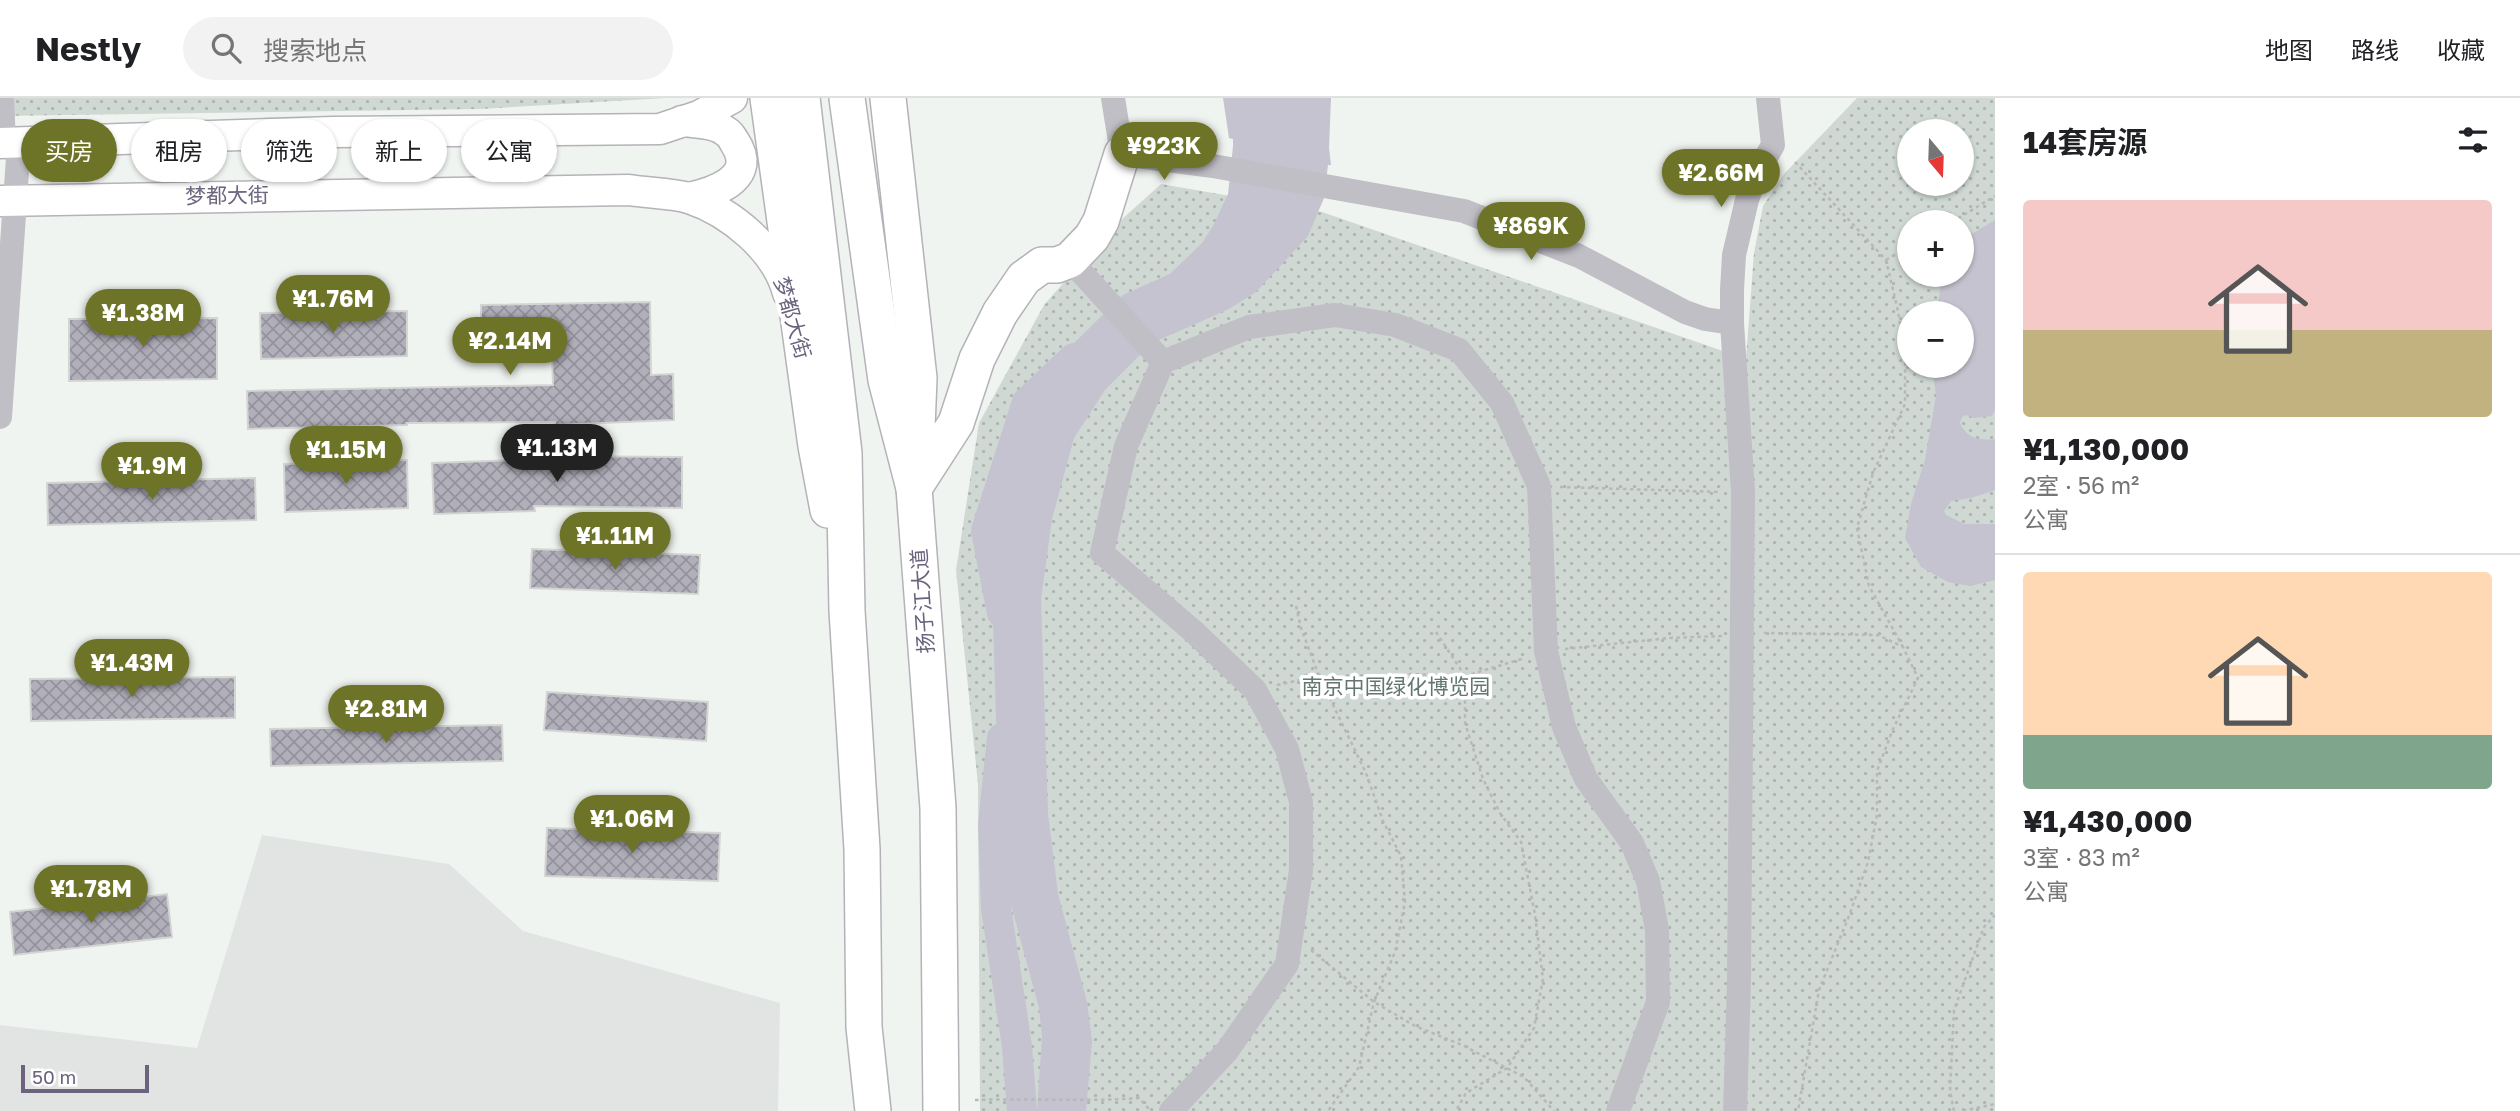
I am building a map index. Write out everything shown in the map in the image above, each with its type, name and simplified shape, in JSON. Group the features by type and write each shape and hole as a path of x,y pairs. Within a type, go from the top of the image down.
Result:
{"highway":[{"path":"768,98 816,446 847,611"},
{"path":"802,98 844,453 847,611 862,849 864,1027 873,1111"},
{"name":"扬子江大道","path":"847,98 886,380 914,488 938,808 941,1111"},
{"path":"888,98 919,378 914,488"},
{"path":"914,488 956,424 977,359 1000,313 1024,278 1042,265 1057,265 1070,260 1092,237 1101,221 1122,153"},
{"path":"851,1111 864,1027"}],"main road":[{"path":"8,143 333,132 660,129 699,116 732,98"},
{"path":"682,121 708,124 725,131 735,142 742,163 738,174 729,184 712,193 689,198"},
{"name":"梦都大街","path":"7,200 629,190 689,198 735,221 771,254 785,282 807,374"}],"street":[{"path":"0,417 8,143 2,98"},
{"path":"1113,98 1122,153 1213,166 1464,211 1579,256 1685,312 1705,319 1732,323"},
{"path":"1735,1111 1739,981 1743,492 1732,323 1734,255 1756,175 1773,145 1768,98"},
{"path":"1070,260 1163,362"},
{"path":"1171,1111 1227,1051 1287,964 1301,870 1301,802 1287,748 1255,690 1193,631 1102,553 1126,446 1163,362 1249,327 1335,315 1395,325 1459,350 1502,403 1539,486 1546,651 1564,727 1586,779 1632,843 1647,881 1657,930 1658,1002 1618,1111"}],"path":[{"path":"1795,162 1885,260 1905,358 1905,404 1873,473 1857,527 1869,586 1918,678 1892,729 1877,771 1877,816 1868,862 1819,990 1798,1111"},
{"path":"1972,210 1995,196"},
{"path":"1885,260 1897,253"},
{"path":"1539,486 1743,492"},
{"path":"1296,606 1301,628 1319,676 1366,773 1383,821 1401,856 1405,902 1395,952 1374,1002 1359,1067 1328,1111"},
{"path":"1255,690 1319,676 1365,679 1411,674 1465,676 1546,651 1669,638 1743,636 1773,631 1878,635 1903,647"},
{"path":"1436,632 1465,676 1465,723 1483,779 1500,813 1521,842 1544,979 1534,1028 1507,1068 1466,1093 1456,1111"},
{"path":"1954,1111 1950,1091 1954,1010 1984,927 1995,915"},
{"path":"1291,936 1331,964 1374,1002 1415,1026 1462,1045 1524,1077 1553,1111"},
{"path":"975,1101 1050,1098 1093,1101 1139,1098 1152,1111"},
{"path":"1963,1111 1995,1104"}],"shaded area":[{"path":"1223,98 1331,98 1331,165 1328,165 1324,198 1308,236 1256,292 1229,309 1152,343 1105,390 1074,438 1052,519 1041,600 1048,813 1058,894 1087,1002 1092,1041 1086,1111 1037,1111 1042,1037 1039,1008 1010,901 999,813 992,591 1004,502 1032,405 1067,350 1123,295 1170,274 1202,243 1213,226 1228,194 1233,146 1233,139 1229,138"},
{"path":"1995,220 1995,410 1992,416 1974,418 1966,415 1960,423 1966,432 1974,437 1995,439 1995,490 1951,501 1944,511 1946,515 1964,524 1995,524 1995,580 1970,586 1948,582 1921,567 1905,538 1911,504 1925,460 1936,396 1934,378 1974,378 1974,301 1939,301 1940,287 1974,287 1974,233"},
{"path":"262,835 449,864 523,931 780,1003 778,1111 0,1111 0,1025 197,1048"}],"green space":[{"path":"0,98 666,98 480,109 0,116"},
{"name":"南京中国绿化博览园","path":"1857,98 1995,98 1995,1111 980,1111 978,784 956,570 979,423 1044,305 1111,229 1161,184 1322,212 1746,359 1754,253 1763,206 1784,174"}],"building":[{"path":"650,302 651,375 673,374 674,420 555,425 555,422 407,423 248,429 247,391 553,385 552,357 481,358 481,305"},
{"path":"407,311 407,356 261,359 260,313"},
{"path":"217,318 217,379 69,381 69,319"},
{"path":"550,456 682,457 682,508 534,506 535,511 434,514 432,463 550,459"},
{"path":"407,460 408,508 285,512 284,464"},
{"path":"255,478 256,520 48,525 47,483"},
{"path":"532,549 700,555 698,594 530,588"},
{"path":"235,677 235,718 31,721 30,679"},
{"path":"547,692 708,702 706,741 544,730"},
{"path":"502,725 503,761 271,766 270,729"},
{"path":"547,828 720,833 718,881 545,876"},
{"path":"167,894 172,937 14,955 10,912"}],"waterway":[{"path":"1002,613 986,531 1027,402 1074,358"},
{"path":"1002,738 993,825 996,908 1017,1046 1022,1111"}]}
